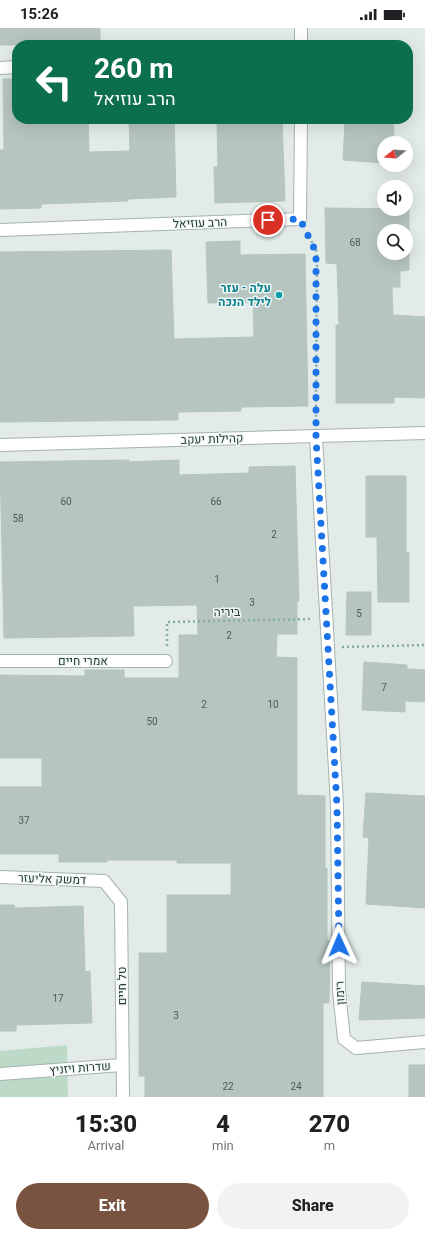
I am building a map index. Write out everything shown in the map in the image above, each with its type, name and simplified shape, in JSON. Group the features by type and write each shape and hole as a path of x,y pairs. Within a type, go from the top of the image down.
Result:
{"street":[{"path":"301,28 301,40"},
{"path":"0,68 12,67"},
{"path":"300,219 301,124"},
{"name":"הרב עוזיאל","path":"0,230 300,219"},
{"name":"קהילות יעקב","path":"0,446 425,434"},
{"name":"רימון","path":"316,437 337,806 339,991 344,1039 356,1048 425,1042"},
{"name":"אמרי חיים","path":"0,661 166,661"},
{"name":"דמשק אליעזר","path":"0,877 104,881"},
{"name":"טל חיים","path":"104,881 121,902 123,1097"},
{"name":"שדרות ויזניץ","path":"0,1074 37,1070 122,1065"}],"path":[{"path":"300,219 316,252 316,437"},
{"name":"ביריה","path":"166,661 167,622 326,619"},
{"path":"328,647 425,645"}],"green space":[{"path":"67,1045 68,1097 0,1097 0,1051"}],"building":[{"path":"0,28 100,28 100,40 12,40 12,45 0,45"},
{"path":"3,79 12,79 12,124 88,124 89,152 130,151 129,124 174,124 176,197 128,199 128,201 41,204 41,208 0,209 0,150 4,150"},
{"path":"217,124 282,124 285,201 215,203 214,167 218,167"},
{"path":"345,124 394,125 393,136 377,136 377,162 343,160"},
{"path":"325,208 377,209 377,216 409,216 409,224 377,224 377,260 409,260 409,270 400,271 400,287 392,287 393,315 425,317 425,398 394,397 394,403 336,403 336,325 339,325 337,264 326,263"},
{"path":"240,241 240,255 305,254 308,406 241,407 241,411 178,412 178,420 0,422 0,252 171,250 174,339 254,337 253,302 208,303 206,242"},
{"path":"129,460 129,462 179,460 179,475 249,473 249,467 295,466 299,601 297,601 297,634 277,634 276,657 297,658 297,795 325,796 327,941 330,941 329,1003 323,1003 323,1097 145,1097 145,1076 139,1076 139,953 167,953 167,895 231,895 231,863 177,863 177,860 59,862 59,854 0,854 0,787 42,787 42,758 0,758 0,675 85,676 85,670 124,670 124,678 179,678 179,635 198,635 197,605 133,606 134,636 4,638 0,462"},
{"path":"366,476 406,476 406,552 409,552 409,602 378,602 377,537 366,537"},
{"path":"347,592 371,592 371,635 346,635"},
{"path":"364,662 407,665 407,669 425,670 425,702 405,701 405,712 362,710"},
{"path":"366,793 425,796 425,908 366,904 369,838 363,837"},
{"path":"0,905 14,905 15,908 83,906 85,972 90,971 92,1023 16,1025 16,1031 0,1031"},
{"path":"362,982 425,986 425,1018 359,1020"},
{"path":"409,1065 425,1065 425,1097 409,1097"}],"place":[{"name":"עלה - עזר לילד הנכה","path":"279,295"}],"route":[{"path":"268,220 300,219 316,252 316,437 337,806 339,945"}]}
